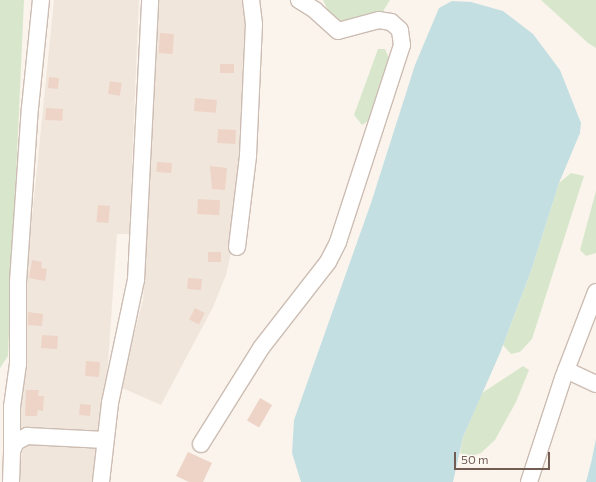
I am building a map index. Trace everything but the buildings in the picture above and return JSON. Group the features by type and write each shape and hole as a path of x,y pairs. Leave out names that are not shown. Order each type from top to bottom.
{"street":[{"path":"11,482 12,406 18,364 18,282 30,108 41,0"},
{"path":"101,482 104,440 117,364 136,280 150,0"},
{"path":"237,247 248,156 254,24 251,0"},
{"path":"201,444 261,348 328,262 338,242 402,44 400,30 392,22 379,20 338,31 315,10 299,0"},
{"path":"528,482 566,370 596,292"},
{"path":"566,370 596,384"},
{"path":"12,451 16,442 26,436 104,440"}],"shaded area":[{"path":"54,0 139,0 129,234 117,234 108,363 100,434 17,430 28,257"},
{"path":"159,0 246,0 244,128 236,232 226,275 213,307 161,405 120,387 143,300"},
{"path":"27,445 99,446 97,482 18,482 22,452"}],"green space":[{"path":"0,0 24,0 8,356 0,368"},
{"path":"323,0 390,0 382,13 345,27 333,21"},
{"path":"541,0 596,0 596,48 588,43"},
{"path":"378,49 385,49 391,63 368,121 362,125 354,115"},
{"path":"571,173 584,176 532,339 520,352 511,354 503,345 531,271 559,183"},
{"path":"596,191 596,253 586,256 580,250"},
{"path":"523,366 529,370 516,402 495,440 481,453 469,457 460,453 463,437 482,393"}],"water":[{"path":"452,1 471,2 503,11 533,34 560,70 581,123 580,133 559,183 531,271 500,353 463,437 453,482 301,482 292,453 294,420 371,203 415,65 439,8"},
{"path":"596,439 596,482 586,482 591,463"}]}
